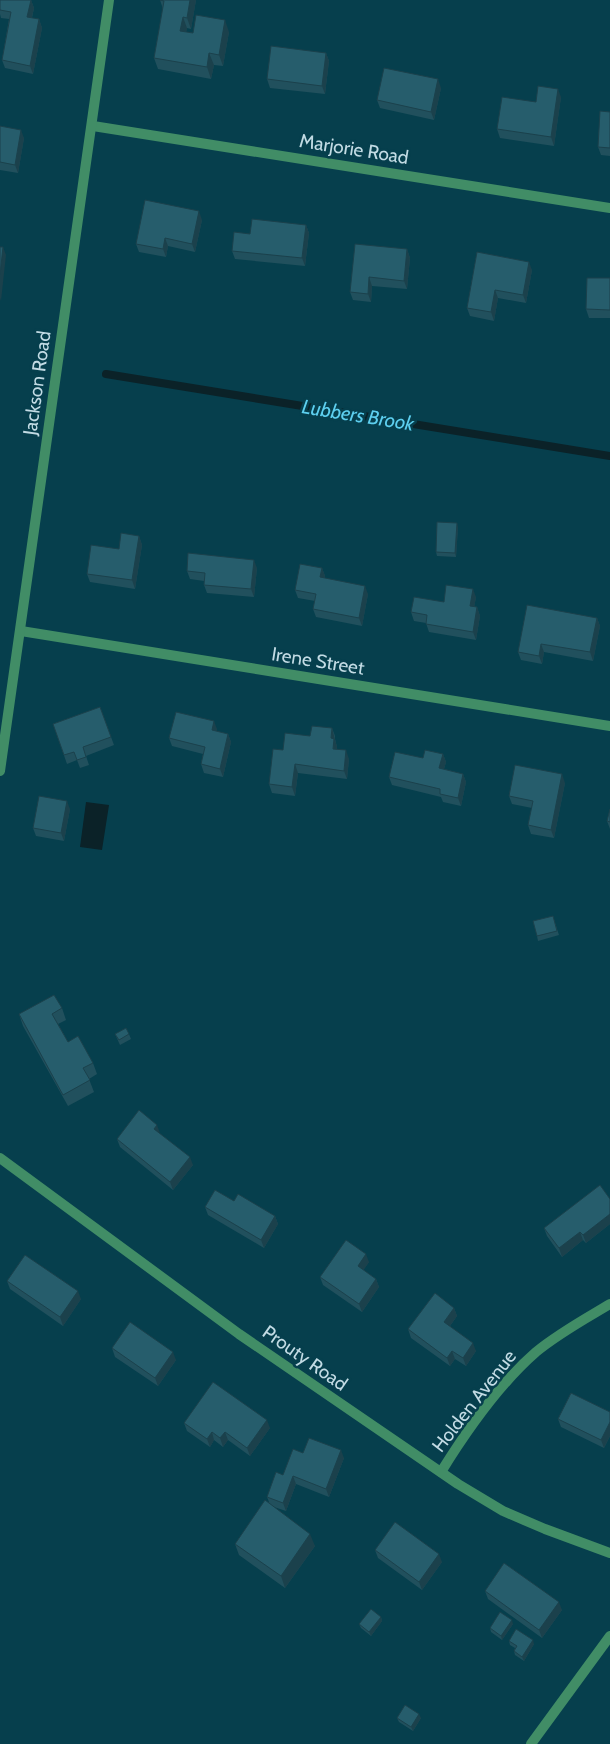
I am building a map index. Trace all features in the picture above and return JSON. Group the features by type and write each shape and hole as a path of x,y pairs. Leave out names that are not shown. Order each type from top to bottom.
{"street":[{"name":"Jackson Road","path":"0,771 21,631 33,525 109,0"},
{"name":"Marjorie Road","path":"92,126 610,208"},
{"name":"Irene Street","path":"21,631 610,726"},
{"name":"Prouty Road","path":"0,1158 239,1334 441,1472 503,1510 545,1529 610,1553"},
{"name":"Holden Avenue","path":"441,1472 469,1429 524,1364 548,1343 610,1304"},
{"path":"531,1744 610,1636"}],"water":[{"path":"86,802 109,805 102,850 80,847"}],"building":[{"path":"0,0 31,0 27,17 39,19 30,66 2,60 11,12 0,10"},
{"path":"160,0 190,0 187,18 183,17 180,31 193,33 196,15 225,20 219,55 209,53 207,67 154,58 164,1"},
{"path":"271,46 326,53 322,86 267,79"},
{"path":"384,68 438,79 431,112 377,100"},
{"path":"538,86 558,89 551,137 497,129 502,97 536,102"},
{"path":"600,111 610,112 610,148 598,147"},
{"path":"0,126 21,130 15,165 0,162"},
{"path":"145,200 199,211 192,244 165,238 163,249 136,244"},
{"path":"252,219 306,225 302,258 232,251 234,232 250,234"},
{"path":"355,244 407,249 404,281 369,277 368,294 350,292"},
{"path":"0,247 3,247 0,275"},
{"path":"477,252 529,262 523,295 495,290 491,312 467,308"},
{"path":"587,278 610,278 610,310 586,309"},
{"path":"437,522 457,523 455,553 436,552"},
{"path":"121,533 139,536 132,580 87,574 91,545 119,549"},
{"path":"188,553 254,560 251,589 204,585 205,573 187,571"},
{"path":"300,564 322,568 320,577 365,586 359,618 313,609 316,594 295,590"},
{"path":"446,585 473,589 470,606 477,607 473,632 426,624 427,615 411,612 414,597 444,602"},
{"path":"527,605 597,618 590,652 541,644 539,656 518,652"},
{"path":"100,707 111,737 83,747 86,757 77,760 74,752 64,755 53,724"},
{"path":"176,712 214,721 212,730 228,734 220,769 201,764 205,747 169,738"},
{"path":"312,726 332,728 333,749 346,750 344,771 295,764 292,787 269,784 273,749 283,750 285,733 310,736"},
{"path":"425,750 443,754 439,768 463,774 458,798 440,794 440,789 389,777 395,752 423,758"},
{"path":"515,765 562,774 551,830 528,825 533,801 509,796"},
{"path":"39,796 67,801 61,833 33,828"},
{"path":"610,809 610,822 607,821"},
{"path":"553,916 557,931 537,936 533,921"},
{"path":"54,995 62,1008 52,1014 68,1042 78,1036 93,1063 83,1068 90,1080 63,1095 19,1014"},
{"path":"126,1028 129,1034 119,1040 115,1034"},
{"path":"139,1110 157,1125 154,1129 190,1157 170,1182 117,1139"},
{"path":"600,1185 610,1199 610,1214 583,1235 580,1232 559,1248 544,1228"},
{"path":"215,1190 234,1201 238,1194 275,1216 261,1240 205,1207"},
{"path":"346,1240 366,1254 358,1266 376,1279 359,1304 320,1277"},
{"path":"25,1255 78,1291 60,1317 7,1281"},
{"path":"435,1293 454,1308 444,1322 473,1343 463,1358 452,1351 447,1358 408,1329"},
{"path":"130,1322 173,1352 155,1378 112,1348"},
{"path":"213,1382 267,1420 247,1448 225,1432 220,1438 212,1432 207,1439 184,1423"},
{"path":"571,1393 610,1412 610,1422 601,1440 558,1419"},
{"path":"309,1438 341,1450 326,1489 293,1476 283,1503 267,1497 276,1472 283,1475 293,1449 303,1453"},
{"path":"265,1500 310,1534 281,1576 235,1544"},
{"path":"395,1522 439,1554 419,1582 375,1550"},
{"path":"504,1563 559,1602 539,1630 485,1591"},
{"path":"371,1609 381,1617 369,1632 359,1624"},
{"path":"500,1612 512,1620 501,1636 490,1628"},
{"path":"516,1629 533,1640 522,1657 514,1651 517,1646 509,1641"},
{"path":"405,1705 419,1714 411,1727 397,1718"}],"waterway":[{"name":"Lubbers Brook","path":"106,374 610,456"}]}
